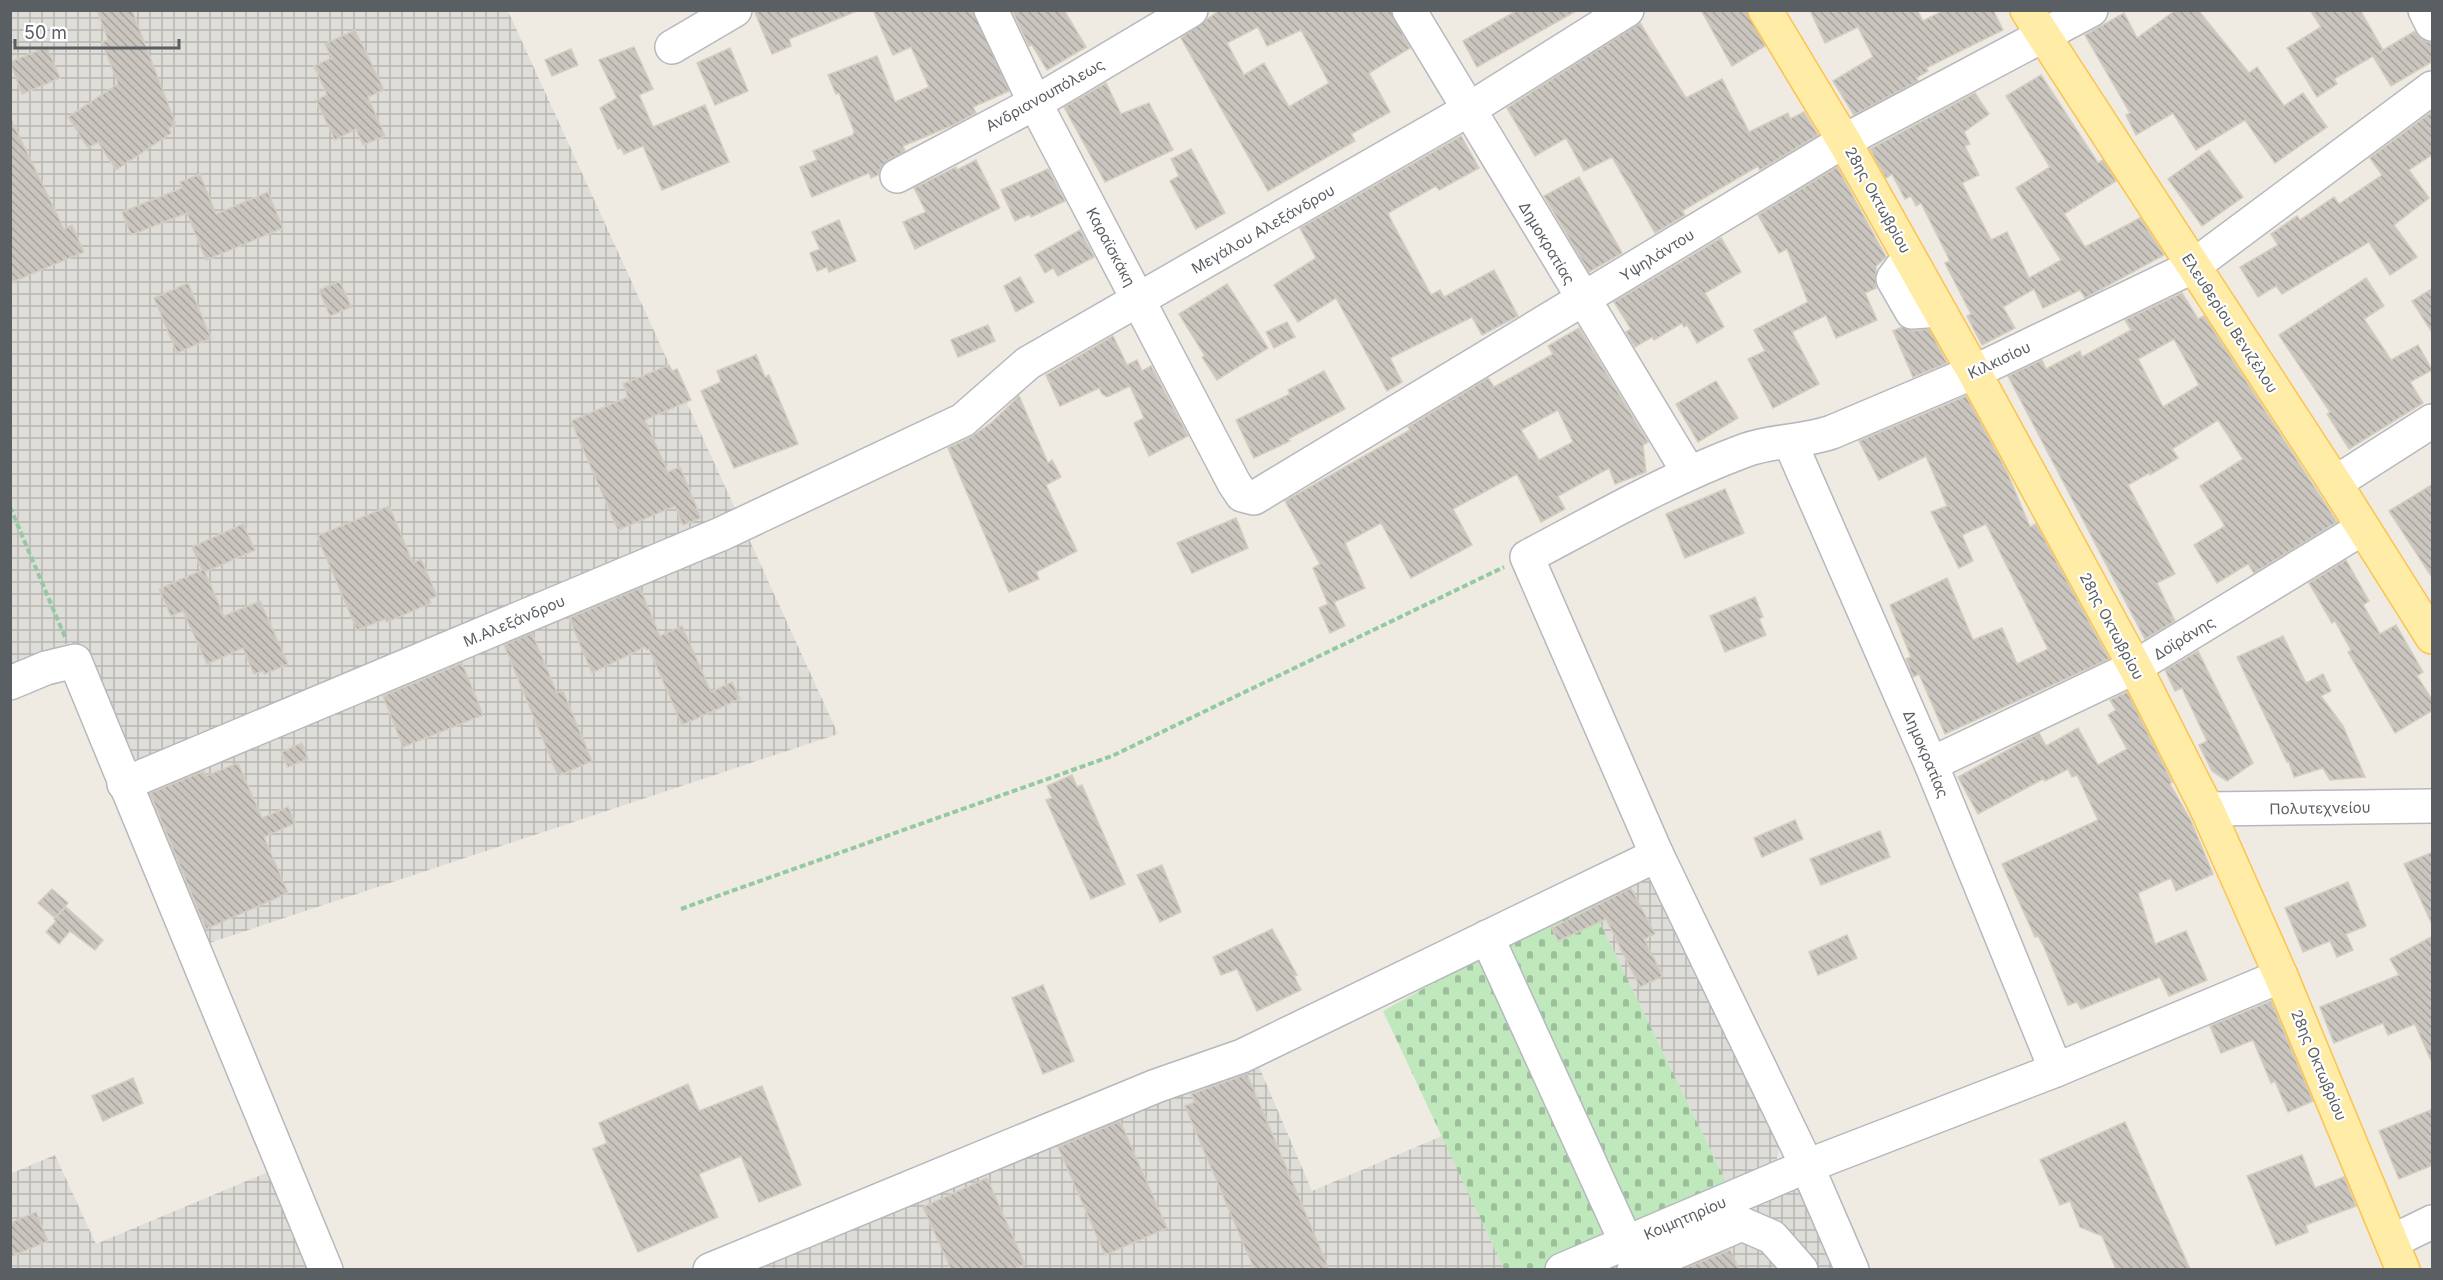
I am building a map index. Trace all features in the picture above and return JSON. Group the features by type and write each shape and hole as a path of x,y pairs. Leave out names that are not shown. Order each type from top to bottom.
{"main road":[{"name":"28ης Οκτωβρίου","path":"1765,10 1844,141 1974,372 2135,668 2207,809 2281,976 2398,1255"},
{"name":"Ελευθερίου Βενιζέλου","path":"2035,24 2433,637"}],"street":[{"path":"672,48 735,10"},
{"name":"Καραϊσκάκη","path":"991,10 1035,103 1234,483"},
{"name":"Ανδριανουπόλεως","path":"897,176 1035,103 1191,10"},
{"name":"Δημοκρατίας","path":"1409,10 1582,302 1689,473"},
{"name":"Μεγάλου Αλεξάνδρου","path":"901,450 963,420 1028,363 1140,301 1468,110 1627,10"},
{"name":"Υψηλάντου","path":"1234,483 1248,498 1261,496 2035,24 2091,10"},
{"path":"2425,10 2433,24"},
{"name":"Κιλκισίου","path":"1527,557 1689,473 1749,449 1813,439 1832,432 1974,372 2192,267 2433,88"},
{"path":"1901,268 1893,279 1912,312 1926,311"},
{"path":"2335,483 2433,421"},
{"name":"Δημοκρατίας","path":"1790,442 1931,764 2056,1070"},
{"name":"Μ.Αλεξάνδρου","path":"124,784 721,534 901,450"},
{"name":"Δοϊράνης","path":"1931,764 2135,668 2363,528"},
{"path":"1527,557 1657,855 1807,1166 1840,1265"},
{"path":"10,683 60,664 124,784 326,1269"},
{"name":"Πολυτεχνείου","path":"2207,809 2433,806"},
{"path":"710,1269 1156,1086 1236,1058 1657,855"},
{"path":"1487,937 1630,1256 1742,1224 1772,1237 1801,1269"},
{"name":"Κοιμητηρίου","path":"1562,1269 1630,1256 1807,1166 2056,1070 2281,976"},
{"path":"2398,1255 2433,1222"}],"path":[{"path":"10,507 60,664"},
{"path":"681,909 1112,756 1527,557"}],"shaded area":[{"path":"10,11 508,11 838,734 194,948 71,642 11,669"},
{"path":"1644,872 1664,882 1781,1137 1775,1169 1729,1188 1588,898"},
{"path":"1254,1055 1312,1191 1442,1136 1504,1269 733,1270"},
{"path":"55,1155 96,1244 280,1167 322,1269 11,1269 10,1174"},
{"path":"1789,1181 1807,1188 1842,1270 1581,1270"}],"green space":[{"path":"1588,898 1729,1188 1549,1269 1504,1269 1383,1011"}],"building":[{"path":"97,10 132,10 176,125 169,128 171,133 116,170 98,142 88,148 68,117 118,84 102,42 108,40"},
{"path":"754,10 857,11 789,39 791,46 772,54"},
{"path":"873,10 973,10 1009,91 973,107 976,113 953,125 903,146 905,151 888,160 881,167 878,175 871,178 869,173 812,197 800,167 817,160 813,151 853,135 854,131 839,93 836,94 828,75 877,56 895,102 929,87 911,47 893,55"},
{"path":"1012,10 1064,10 1086,47 1047,70 1032,45 1029,46"},
{"path":"1220,10 1390,10 1410,48 1369,73 1390,112 1351,134 1355,141 1268,191 1181,38","holes":["1258,27 1267,46 1301,30 1329,83 1289,107 1264,63 1244,75 1227,43"]},
{"path":"1518,10 1578,10 1477,67 1463,41"},
{"path":"1701,10 1746,10 1765,46 1732,66"},
{"path":"1810,10 1917,10 1923,21 1944,10 1993,10 2003,30 1926,68 1928,71 1916,78 1918,81 1854,115 1833,81 1873,57 1858,27 1825,43"},
{"path":"2176,10 2198,10 2249,73 2257,67 2284,106 2303,93 2327,127 2275,163 2245,120 2196,150 2173,113 2136,135 2126,115 2130,113 2085,35 2124,13 2137,38"},
{"path":"2310,10 2360,10 2383,50 2378,53 2415,31 2421,39 2431,43 2433,61 2391,86 2373,56 2334,79 2337,84 2317,97 2287,48 2321,27"},
{"path":"1640,23 1686,98 1722,79 1749,132 1788,113 1790,119 1804,112 1818,135 1760,170 1758,166 1682,211 1685,215 1655,233 1612,157 1584,171 1566,138 1535,156 1507,108"},
{"path":"355,30 384,90 368,97 385,136 363,145 356,129 335,140 316,100 327,95 314,66 332,58 325,44"},
{"path":"47,47 60,78 22,94 10,62"},
{"path":"634,47 653,89 639,95 653,127 705,105 729,162 662,190 643,146 624,154 621,148 618,149 600,108 617,98 599,60"},
{"path":"730,48 748,91 715,105 697,63"},
{"path":"571,49 578,65 552,76 545,60"},
{"path":"2041,75 2098,163 2103,160 2116,181 2064,214 2085,247 2140,218 2164,255 2085,298 2080,290 2043,308 2034,289 2003,307 2015,328 1982,345 1967,316 1971,314 1945,263 1950,261 1921,203 1916,206 1911,196 1905,199 1892,174 1886,178 1870,149 1975,93 1989,114 1964,132 1970,144 1965,146 1979,175 1962,183 1991,240 2007,232 2029,278 2061,260 2016,188 2050,167 2006,96"},
{"path":"1106,83 1121,114 1149,103 1173,150 1105,182 1064,107"},
{"path":"2433,111 2433,154 2409,170 2429,198 2394,225 2417,257 2390,275 2369,242 2282,294 2276,286 2258,297 2240,267 2278,245 2271,234 2297,216 2300,220 2334,197 2339,204 2382,175 2370,158"},
{"path":"10,117 64,229 72,225 84,252 10,283"},
{"path":"1461,136 1479,168 1439,190 1436,186 1388,213 1431,295 1440,290 1444,297 1494,270 1518,316 1482,335 1472,317 1390,358 1402,382 1387,391 1336,298 1298,322 1274,285 1316,258 1300,228"},
{"path":"1191,149 1225,213 1196,229 1170,181 1179,176 1171,159"},
{"path":"2209,150 2243,197 2202,226 2168,179"},
{"path":"976,160 1000,208 915,249 903,222 926,212 914,188 956,167 957,170"},
{"path":"1837,167 1886,257 1876,266 1876,288 1865,293 1877,320 1836,338 1826,315 1792,332 1819,384 1773,408 1748,359 1765,351 1754,330 1808,302 1787,249 1779,253 1758,215"},
{"path":"1048,169 1065,201 1031,217 1030,214 1015,221 1001,190"},
{"path":"200,174 216,214 268,192 283,228 206,260 187,213 131,235 122,212 182,188 180,182"},
{"path":"1579,177 1622,253 1589,272 1544,196"},
{"path":"839,220 856,261 829,272 827,267 817,271 810,253 820,249 812,232"},
{"path":"1080,230 1094,257 1058,276 1053,268 1045,273 1035,255"},
{"path":"1721,238 1741,272 1705,293 1724,327 1697,343 1687,325 1684,327 1682,323 1654,340 1652,337 1635,347 1626,332 1631,329 1614,302"},
{"path":"1020,277 1034,302 1016,312 1004,286"},
{"path":"2366,278 2384,306 2364,319 2391,360 2418,345 2432,370 2410,382 2423,403 2349,449 2327,414 2330,412 2279,335"},
{"path":"340,281 351,307 330,316 319,290"},
{"path":"188,283 211,338 177,353 154,298"},
{"path":"1227,284 1268,348 1217,380 1179,314"},
{"path":"2433,288 2433,334 2412,301"},
{"path":"2182,293 2198,319 2204,316 2337,522 2254,573 2248,564 2217,583 2194,545 2225,526 2200,486 2243,459 2218,420 2172,449 2178,458 2128,485 2175,574 2157,583 2175,621 2145,639 2008,376 2042,360 2046,369 2080,351 2082,357 2131,330 2125,320","holes":["2174,339 2199,385 2163,407 2138,359"]},
{"path":"1287,322 1295,337 1274,348 1266,332"},
{"path":"988,325 995,341 958,357 951,340"},
{"path":"1902,327 1913,331 1929,329 1947,363 1913,377 1893,331"},
{"path":"1579,328 1648,442 1643,445 1646,472 1615,484 1609,468 1558,496 1565,509 1541,522 1517,474 1453,509 1472,545 1411,578 1381,523 1345,543 1365,588 1334,602 1345,626 1330,633 1319,608 1328,604 1313,568 1320,564 1285,501 1410,430 1408,427 1488,378 1494,387 1553,354 1548,346","holes":["1558,410 1573,442 1539,460 1521,430"]},
{"path":"1113,336 1127,365 1137,360 1142,371 1151,366 1188,436 1149,456 1134,423 1144,418 1130,386 1107,397 1099,388 1060,406 1046,375"},
{"path":"756,355 765,377 769,375 798,444 734,468 701,391 721,382 717,371"},
{"path":"669,365 672,371 677,369 691,400 645,420 668,472 680,467 701,518 683,525 675,506 618,530 571,421 628,397 623,384"},
{"path":"1324,371 1345,409 1288,439 1290,441 1254,458 1236,420 1290,394 1288,390"},
{"path":"1716,381 1738,418 1698,442 1676,404"},
{"path":"1019,396 1048,463 1052,460 1061,477 1046,485 1077,551 1036,572 1039,579 1009,592 948,448 971,437 991,423"},
{"path":"1966,396 2007,472 2030,527 2036,524 2109,659 1945,734 1919,674 1913,677 1906,659 1911,657 1890,605 1947,578 1973,640 2002,628 2017,664 2048,649 1986,524 1962,535 1973,561 1959,568 1931,512 1947,506 1926,456 1879,480 1859,441"},
{"path":"2433,484 2433,579 2389,511"},
{"path":"1725,489 1744,533 1685,558 1666,514"},
{"path":"389,506 413,563 421,559 437,596 429,599 431,603 387,622 385,619 357,630 317,536"},
{"path":"1236,518 1248,548 1192,573 1177,543"},
{"path":"243,524 255,550 205,572 224,616 260,601 288,664 265,674 263,671 254,674 243,648 207,664 183,611 171,616 159,589 202,570 192,547"},
{"path":"2346,560 2369,601 2363,605 2380,634 2396,625 2423,672 2417,676 2433,701 2433,710 2395,733 2348,652 2351,650 2335,621 2332,623 2309,583"},
{"path":"640,588 660,636 682,626 711,692 732,682 740,699 682,725 649,649 645,647 592,673 569,618"},
{"path":"1755,597 1763,617 1759,619 1766,635 1725,652 1710,616"},
{"path":"532,633 557,693 563,691 592,761 558,776 504,645"},
{"path":"2283,636 2306,683 2323,674 2331,691 2321,696 2343,726 2365,777 2330,780 2323,768 2294,777 2289,762 2237,657"},
{"path":"2198,651 2253,763 2227,781 2212,771 2199,745 2207,741 2182,688 2175,691 2165,670"},
{"path":"462,663 483,715 403,747 383,696"},
{"path":"2127,692 2172,782 2170,784 2191,821 2213,874 2176,891 2171,878 2138,893 2155,944 2186,931 2207,980 2169,996 2160,977 2081,1009 2077,1002 2068,1005 2044,947 2038,936 2035,937 2002,864 2098,820 2077,775 2072,777 2068,769 2045,781 2043,779 1978,814 1958,777 2039,733 2046,746 2078,728 2098,765 2127,749 2108,715 2116,710 2110,700"},
{"path":"302,743 308,759 288,767 281,752"},
{"path":"238,763 262,818 288,807 296,823 264,837 288,893 206,929 150,793 204,771 206,776"},
{"path":"1072,775 1077,787 1082,785 1125,884 1091,899 1046,800 1052,798 1047,786"},
{"path":"1795,820 1803,839 1762,857 1754,838"},
{"path":"1880,831 1890,857 1821,885 1810,859"},
{"path":"2433,852 2433,924 2432,924 2404,864"},
{"path":"1162,865 1181,912 1160,922 1137,875"},
{"path":"2348,882 2366,926 2346,934 2353,950 2337,957 2330,941 2303,952 2285,908"},
{"path":"1631,888 1655,934 1644,939 1663,976 1640,987 1606,919 1558,941 1552,928"},
{"path":"52,889 68,903 55,918 38,903"},
{"path":"66,907 103,940 95,950 70,931 59,944 46,932 56,921 54,919"},
{"path":"1272,929 1297,975 1294,976 1301,990 1257,1011 1237,969 1221,975 1213,957"},
{"path":"1847,935 1857,958 1818,975 1809,952"},
{"path":"2433,936 2433,1065 2415,1024 2388,1035 2383,1023 2334,1043 2320,1007 2399,975 2390,959"},
{"path":"1043,985 1074,1061 1043,1074 1012,998"},
{"path":"2271,1001 2313,1101 2288,1112 2275,1081 2271,1083 2253,1040 2221,1053 2210,1026"},
{"path":"1247,1074 1329,1269 1254,1269 1185,1106 1195,1102 1191,1094"},
{"path":"133,1078 143,1103 103,1121 92,1096"},
{"path":"688,1084 699,1111 762,1086 801,1185 759,1202 741,1156 699,1174 718,1217 638,1252 593,1149 607,1143 599,1123"},
{"path":"2433,1109 2433,1165 2399,1179 2379,1131"},
{"path":"1120,1121 1167,1228 1105,1255 1058,1147"},
{"path":"2125,1122 2190,1269 2116,1269 2102,1236 2080,1227 2070,1201 2060,1205 2040,1160"},
{"path":"2302,1155 2315,1188 2344,1177 2356,1206 2306,1225 2308,1232 2276,1245 2247,1176"},
{"path":"987,1178 1025,1264 1014,1269 951,1269 923,1207"},
{"path":"36,1212 48,1241 10,1257 10,1223"},
{"path":"1730,1250 1739,1269 1683,1269"}]}
